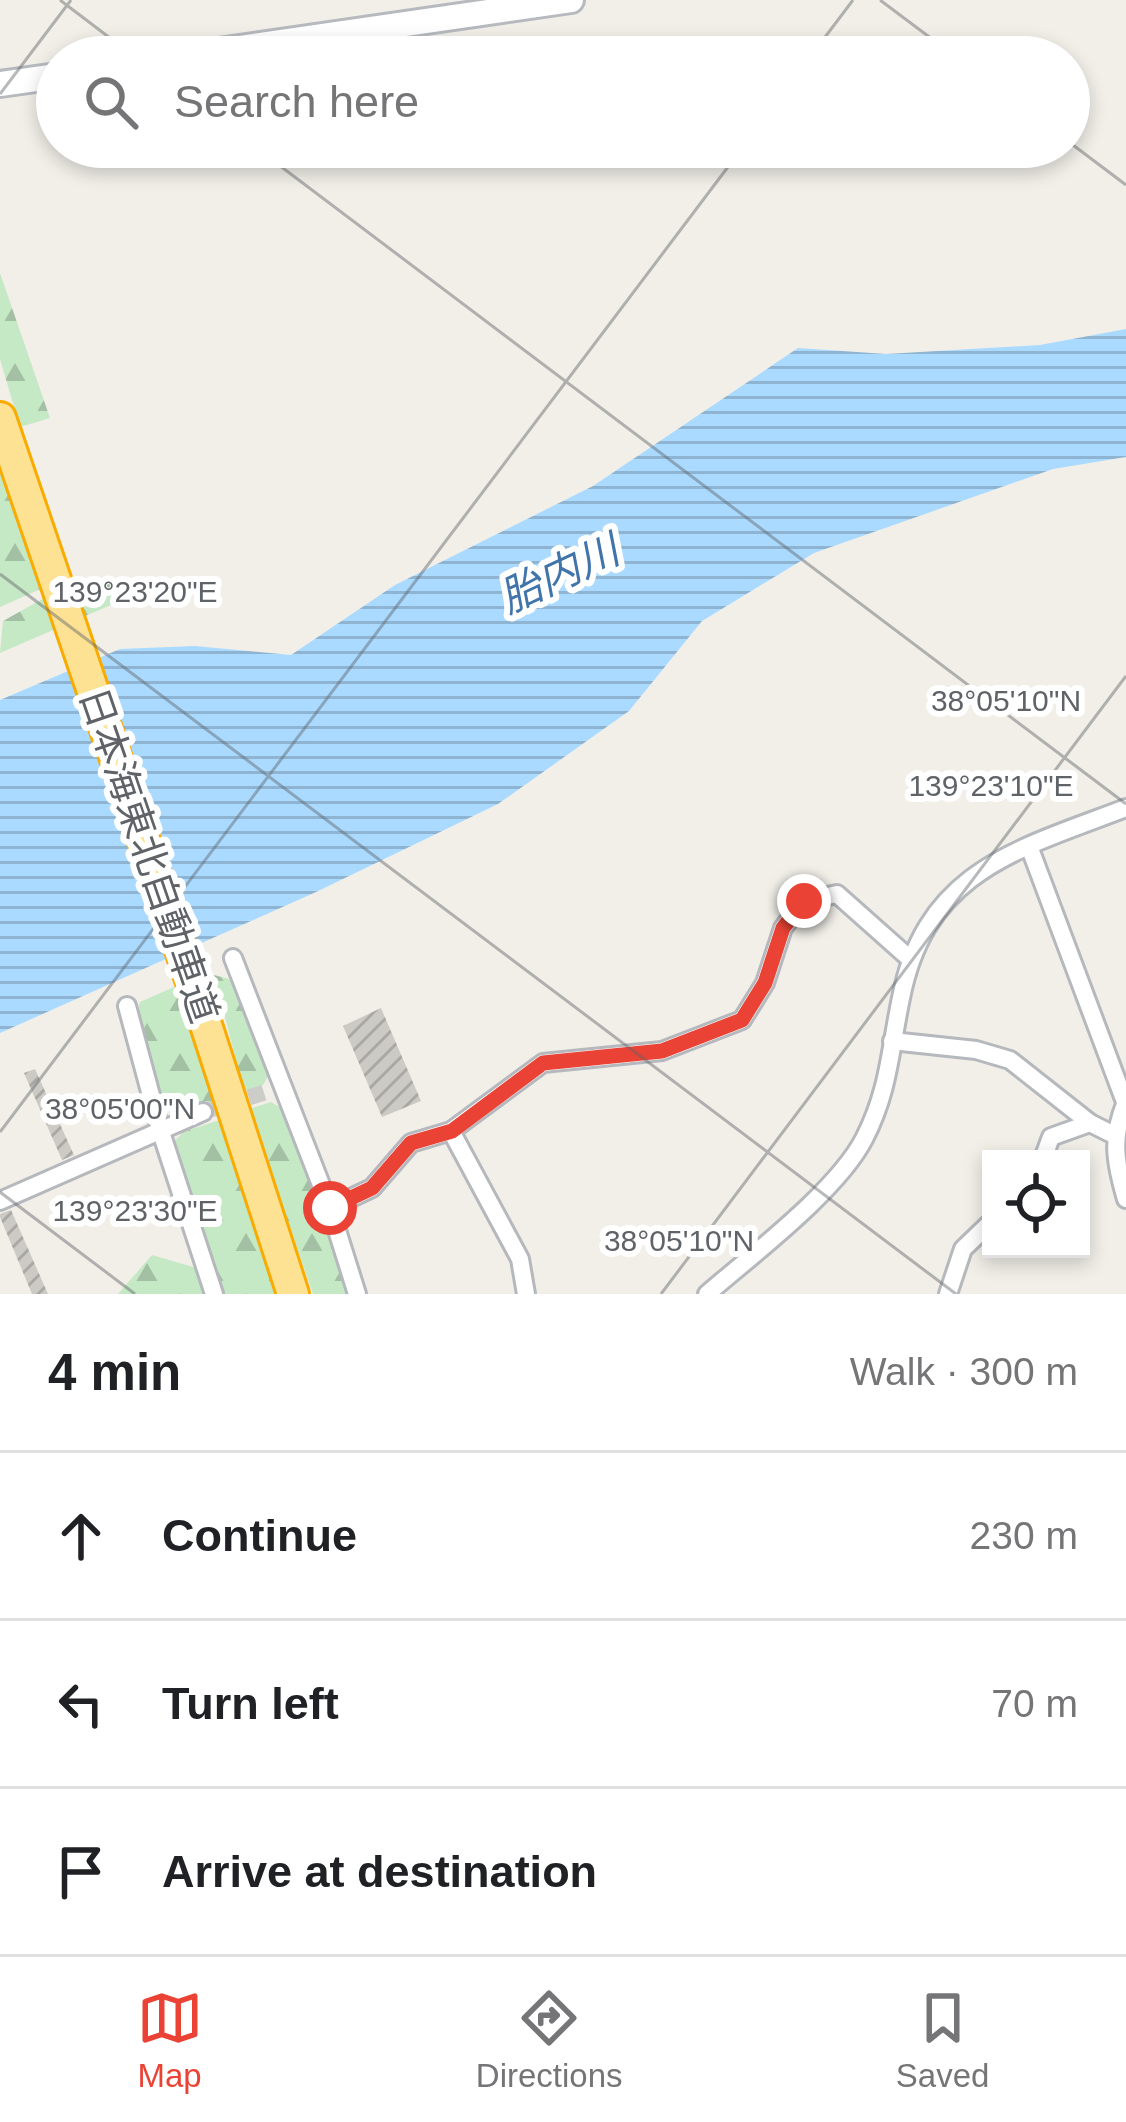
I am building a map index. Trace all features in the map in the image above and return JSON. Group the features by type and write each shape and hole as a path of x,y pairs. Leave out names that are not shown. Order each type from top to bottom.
{"highway":[{"name":"日本海東北自動車道","path":"0,418 293,1294"}],"main road":[{"path":"322,36 571,0"},
{"path":"0,84 36,79"}],"street":[{"path":"707,1294 806,1207 860,1145 884,1097 909,958 928,922 972,875 1028,846 1126,808"},
{"path":"1028,846 1126,1102 1114,1135 1114,1158 1126,1198"},
{"path":"330,1208 372,1188 411,1143 452,1131 543,1063 662,1051 742,1020 765,983 783,928 804,901 837,894 909,958"},
{"path":"233,958 275,1088 330,1208 357,1294"},
{"path":"127,1006 160,1129 211,1286 195,1294"},
{"path":"892,1041 976,1049 1010,1060 1090,1123 1114,1135"},
{"path":"0,1201 203,1112"},
{"path":"1046,1150 1051,1137 1090,1123"},
{"path":"452,1131 520,1258 526,1294"},
{"path":"947,1294 963,1250 982,1231"}],"green space":[{"path":"0,273 50,418 20,427 0,359"},
{"path":"0,449 45,587 0,607"},
{"path":"178,576 83,617 73,588 99,579 125,589"},
{"path":"48,596 60,627 0,653 3,621"},
{"path":"214,975 240,982 270,1073 263,1085 244,1091"},
{"path":"181,984 217,1102 173,1114 163,1109 136,1017 140,1002"},
{"path":"271,1102 290,1118 349,1294 313,1294 249,1109"},
{"path":"223,1119 283,1294 223,1294 174,1142 183,1132"},
{"path":"152,1255 203,1270 222,1294 118,1294"}],"water":[{"name":"胎内川","path":"1126,329 1126,457 1053,469 814,553 702,621 629,711 498,804 316,892 0,1033 0,700 120,649 195,646 291,655 395,585 593,486 798,348 886,354 1040,345"}],"building":[{"path":"381,1008 421,1101 382,1117 343,1026"},
{"path":"35,1069 74,1155 62,1160 24,1073"},
{"path":"11,1210 48,1294 32,1294 0,1217"}],"tunnel":[{"path":"203,1112 269,1091"}],"route":[{"path":"330,1208 372,1188 411,1143 452,1131 543,1063 662,1051 742,1020 765,983 783,928 804,901"}]}
